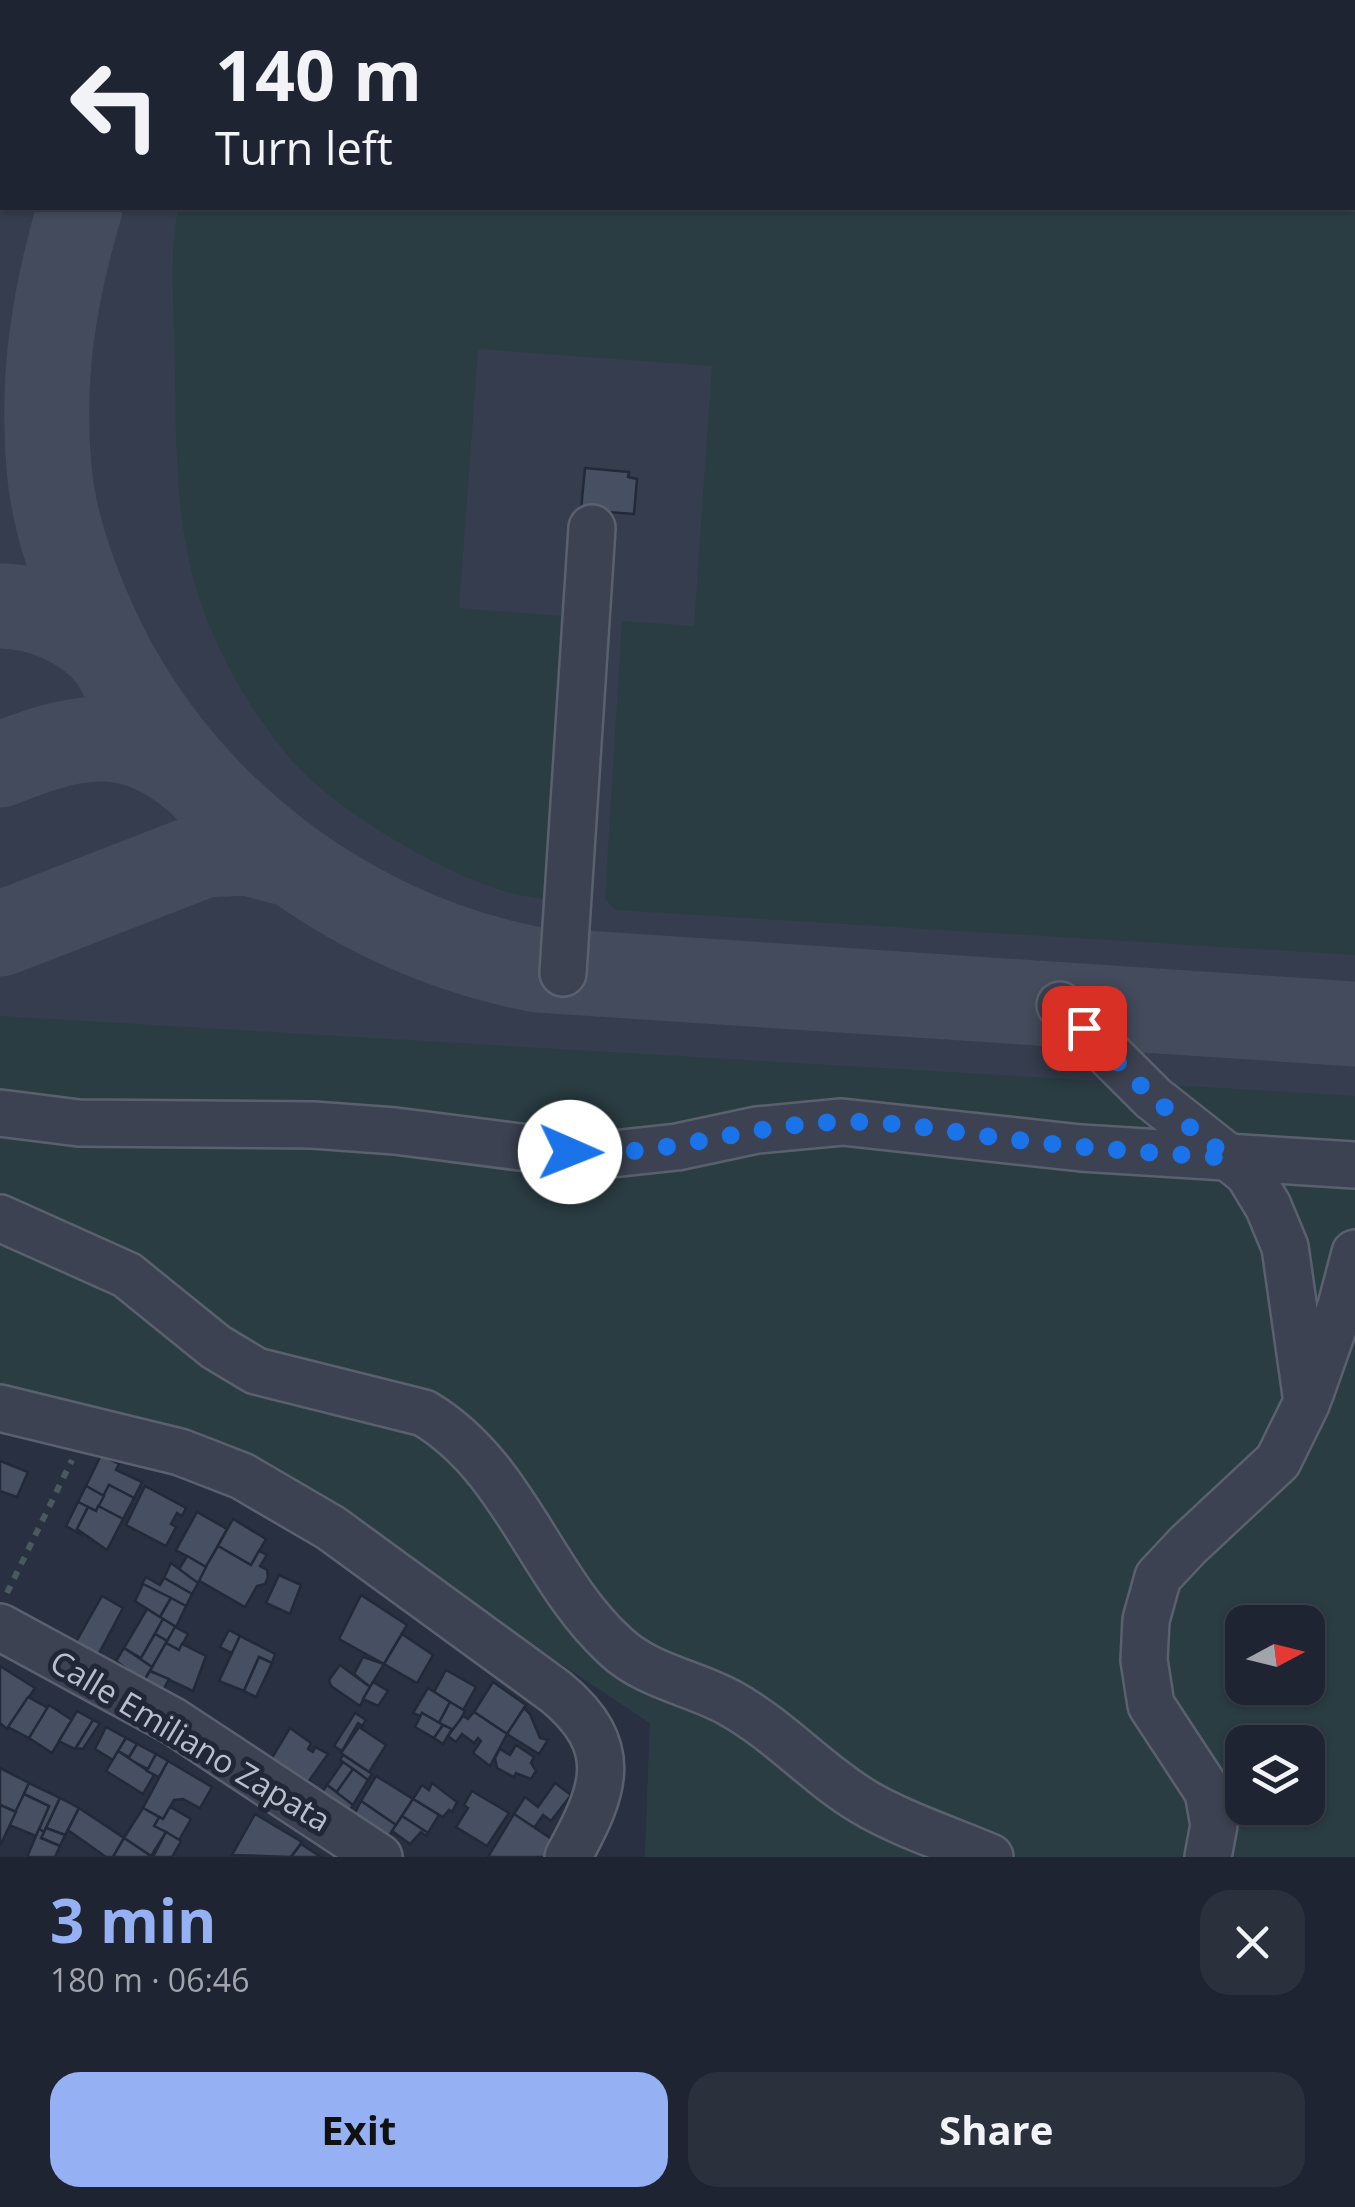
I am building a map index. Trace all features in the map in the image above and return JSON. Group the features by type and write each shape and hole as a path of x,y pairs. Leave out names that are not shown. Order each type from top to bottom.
{"street":[{"path":"563,973 592,528"},
{"path":"1060,1005 1153,1098 1248,1172 1268,1206 1285,1248 1307,1402"},
{"path":"0,1112 79,1123 313,1125 603,1154 677,1147 756,1130 842,1122 1080,1148 1355,1164"},
{"path":"0,1218 128,1274 216,1347 256,1371 424,1413 448,1427 478,1455 587,1617 618,1649 667,1679 728,1702 791,1744 865,1803 990,1857"},
{"path":"1208,1857 1214,1826 1208,1792 1151,1705 1144,1660 1146,1620 1158,1577 1278,1462 1307,1402 1355,1253"},
{"path":"0,1408 196,1458 278,1496 331,1528 574,1707 599,1743 601,1758 593,1808 568,1857"},
{"name":"Calle Emiliano Zapata","path":"0,1627 173,1722 379,1857"}],"path":[{"path":"0,1608 87,1429"}],"shaded area":[{"path":"0,210 1355,210 1355,1857 645,1857 650,1723 238,1448 0,1391"}],"green space":[{"path":"179,210 1355,210 1355,955 616,910 605,899 622,621 694,626 712,366 478,349 459,608 575,617 549,900 478,882 388,836 331,796 288,756 244,694 200,601 187,551 176,445"},
{"path":"0,1016 1355,1096 1355,1857 645,1857 650,1723 238,1448 0,1391"}],"building":[{"path":"585,468 629,472 628,477 637,479 634,514 581,510"},
{"path":"101,1455 119,1464 116,1470 142,1482 134,1498 109,1485 104,1496 86,1486"},
{"path":"0,1461 28,1472 17,1497 0,1491"},
{"path":"109,1485 134,1498 123,1519 98,1506"},
{"path":"86,1486 104,1496 96,1511 78,1502"},
{"path":"145,1486 186,1508 182,1516 177,1513 171,1524 176,1527 166,1546 126,1525"},
{"path":"78,1502 88,1507 77,1529 80,1534 66,1526"},
{"path":"98,1506 123,1519 107,1550 77,1529 88,1507 96,1511"},
{"path":"197,1512 227,1529 206,1567 176,1550"},
{"path":"233,1519 266,1539 251,1565 218,1546"},
{"path":"218,1546 251,1565 259,1551 267,1555 260,1566 267,1570 268,1577 265,1584 257,1586 245,1607 198,1580"},
{"path":"187,1556 206,1567 198,1583 178,1571"},
{"path":"171,1563 198,1583 192,1594 164,1578"},
{"path":"279,1575 301,1585 290,1614 266,1603"},
{"path":"146,1577 160,1585 164,1578 192,1594 186,1606 142,1584"},
{"path":"143,1584 171,1598 160,1617 135,1601"},
{"path":"361,1595 407,1625 384,1664 339,1639"},
{"path":"102,1596 123,1608 98,1655 76,1642"},
{"path":"171,1598 186,1606 176,1627 160,1617"},
{"path":"147,1609 163,1619 141,1658 124,1648"},
{"path":"163,1619 176,1627 167,1641 155,1634"},
{"path":"175,1627 188,1634 179,1650 166,1643"},
{"path":"229,1630 240,1636 232,1653 220,1647"},
{"path":"155,1634 167,1641 152,1667 140,1660"},
{"path":"402,1634 433,1655 417,1683 384,1664"},
{"path":"240,1636 275,1654 272,1663 259,1657 244,1691 219,1681"},
{"path":"166,1643 179,1650 182,1644 206,1656 193,1691 150,1671"},
{"path":"124,1648 152,1667 141,1686 129,1679 132,1673 116,1661"},
{"path":"259,1657 272,1663 256,1697 244,1691"},
{"path":"363,1657 384,1664 370,1687 354,1674"},
{"path":"340,1665 370,1687 360,1706 331,1686 329,1680"},
{"path":"0,1666 35,1688 7,1729 0,1723"},
{"path":"446,1670 476,1687 463,1710 434,1692"},
{"path":"150,1671 169,1679 160,1696 141,1686"},
{"path":"373,1682 388,1691 378,1706 363,1699"},
{"path":"493,1682 526,1705 507,1734 474,1712"},
{"path":"428,1688 450,1702 439,1723 422,1713 413,1713"},
{"path":"28,1697 48,1708 29,1738 8,1727"},
{"path":"450,1702 465,1711 454,1731 439,1723"},
{"path":"49,1705 72,1720 52,1753 29,1738"},
{"path":"524,1708 540,1738 548,1740 539,1754 507,1734"},
{"path":"77,1711 93,1720 75,1749 59,1741"},
{"path":"474,1712 507,1734 490,1766 473,1753 481,1741 478,1738 474,1743 462,1734 456,1742 448,1736 463,1716 468,1719"},
{"path":"355,1713 366,1720 362,1726 358,1723 342,1751 334,1746"},
{"path":"422,1713 443,1725 434,1738 415,1727"},
{"path":"93,1720 100,1723 83,1749 76,1748"},
{"path":"443,1725 452,1729 443,1744 434,1738"},
{"path":"106,1727 126,1738 113,1760 95,1749"},
{"path":"359,1727 386,1745 369,1772 341,1753"},
{"path":"290,1728 311,1743 308,1749 313,1752 315,1747 328,1754 306,1785 270,1761"},
{"path":"126,1738 137,1744 129,1757 118,1751"},
{"path":"137,1744 156,1754 148,1769 128,1759"},
{"path":"516,1745 534,1757 531,1763 536,1771 531,1779 516,1773 514,1777 497,1768 495,1758 500,1749 510,1755"},
{"path":"118,1751 154,1775 143,1794 106,1771"},
{"path":"156,1754 168,1761 159,1777 147,1771"},
{"path":"343,1755 372,1774 368,1780 340,1760"},
{"path":"168,1761 212,1787 200,1808 183,1799 174,1800 163,1819 143,1808"},
{"path":"343,1762 353,1769 337,1792 327,1785"},
{"path":"0,1768 29,1783 16,1812 0,1805"},
{"path":"353,1769 368,1780 353,1805 336,1793"},
{"path":"376,1776 413,1799 396,1825 361,1801"},
{"path":"29,1783 60,1798 44,1832 39,1829 49,1806 24,1794"},
{"path":"432,1783 457,1802 452,1812 449,1810 443,1817 413,1799 422,1785 429,1790"},
{"path":"555,1783 571,1795 551,1821 543,1815 534,1828 514,1814 525,1797 538,1807"},
{"path":"327,1785 353,1805 348,1813 320,1795"},
{"path":"472,1791 509,1813 487,1846 456,1827 468,1808 464,1805"},
{"path":"24,1794 49,1806 36,1836 9,1825"},
{"path":"60,1798 79,1808 65,1835 46,1828"},
{"path":"413,1799 439,1815 428,1833 402,1816"},
{"path":"361,1801 396,1825 387,1839 353,1817"},
{"path":"0,1805 16,1812 0,1846"},
{"path":"170,1807 191,1819 179,1840 154,1826"},
{"path":"79,1808 124,1838 113,1857 106,1857 68,1830"},
{"path":"143,1808 159,1817 154,1826 166,1832 151,1856 124,1838"},
{"path":"255,1814 302,1842 291,1857 232,1855"},
{"path":"514,1814 556,1842 547,1857 488,1857"},
{"path":"402,1816 428,1833 426,1836 421,1832 410,1844 392,1831"},
{"path":"46,1828 65,1835 60,1846 41,1838"},
{"path":"39,1829 44,1832 41,1838 60,1846 55,1857 27,1857"},
{"path":"166,1832 181,1841 172,1857 153,1857"},
{"path":"124,1838 151,1856 153,1857 113,1857"},
{"path":"301,1844 321,1857 291,1857"}],"taxiway":[{"path":"79,210 57,304 47,401 51,487 58,524 76,578 124,680 166,741 215,797 270,847 331,889 396,924 465,952 538,970 1355,1024"},
{"path":"0,606 62,620 90,637 112,659"},
{"path":"0,765 52,746 100,739 146,748 194,777"},
{"path":"0,934 204,855 247,853 289,864"}],"route":[{"path":"570,1152 603,1154 677,1147 756,1130 842,1122 1080,1148 1229,1158 1153,1098 1084,1028"}]}
